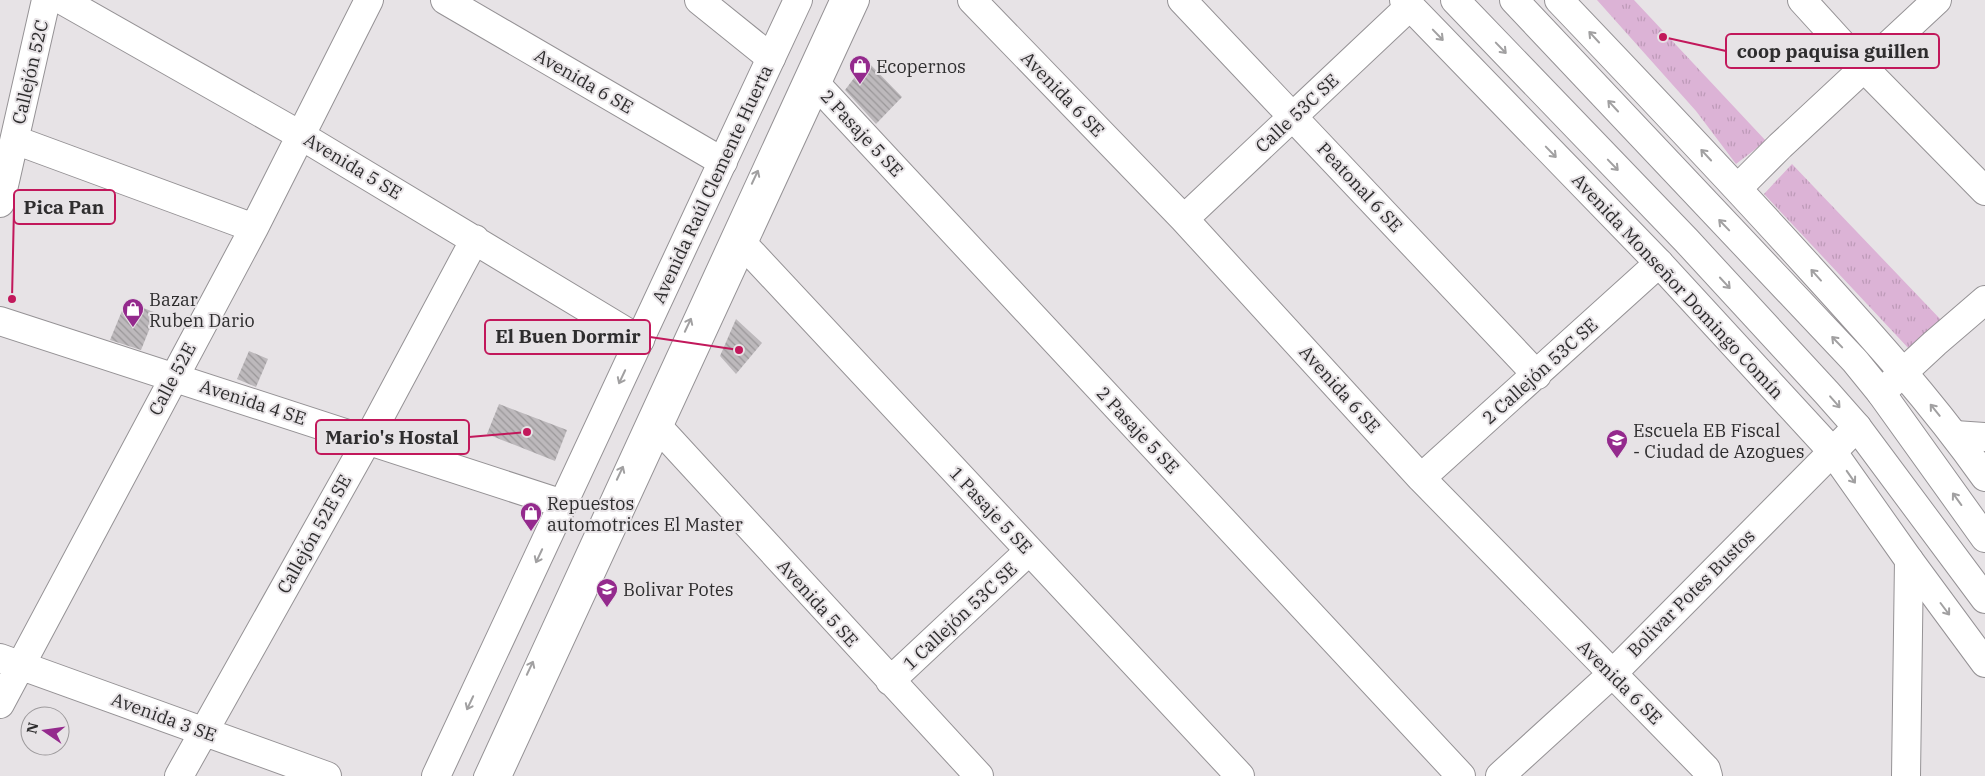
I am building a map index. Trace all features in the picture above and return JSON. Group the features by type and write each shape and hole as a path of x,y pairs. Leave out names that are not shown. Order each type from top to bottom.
{"street":[{"name":"Callejón 52C","path":"0,203 46,0"},
{"name":"Avenida 5 SE","path":"62,0 300,135 640,340"},
{"name":"Calle 52E","path":"0,704 10,662 173,376 254,228 369,0"},
{"name":"Avenida 6 SE","path":"445,0 723,162"},
{"path":"699,0 771,58"},
{"name":"Avenida Raúl Clemente Huerta","path":"436,776 798,0"},
{"path":"497,776 855,0"},
{"name":"Avenida 6 SE","path":"972,0 1184,219 1421,478 1706,769 1708,776"},
{"name":"Peatonal 6 SE","path":"1182,0 1537,375"},
{"name":"Avenida Monseñor Domingo Comín","path":"1455,0 1686,240 1857,427 1985,599"},
{"path":"1514,0 1714,214 1855,361 1881,393 1985,538"},
{"path":"1559,0 1738,188 1904,371 1955,435 1985,477"},
{"path":"1802,0 1863,67 1985,191"},
{"path":"1738,188 1863,67 1936,0"},
{"name":"Calle 53C SE","path":"1184,219 1407,3"},
{"name":"Avenida Monseñor Domingo Comín","path":"1407,3 1658,262 1832,451 1985,663"},
{"name":"2 Pasaje 5 SE","path":"816,84 1461,776"},
{"path":"15,140 254,228"},
{"name":"Callejón 52E SE","path":"179,776 368,439 475,239"},
{"name":"1 Pasaje 5 SE","path":"743,244 1240,776"},
{"name":"2 Callejón 53C SE","path":"1421,478 1537,375 1658,262"},
{"path":"1881,393 1985,300"},
{"name":"Avenida 4 SE","path":"0,321 368,439 563,504"},
{"name":"Bolivar Potes Bustos","path":"1500,776 1612,674 1857,427"},
{"name":"Avenida 5 SE","path":"659,428 979,776"},
{"path":"1955,435 1985,437"},
{"name":"1 Callejón 53C SE","path":"890,681 1030,552"},
{"path":"1906,776 1909,560"},
{"name":"Avenida 3 SE","path":"10,662 327,776"}],"lane":[{"path":"481,776 837,0"}],"green space":[{"path":"1597,0 1634,0 1766,141 1736,164 1696,111"},
{"path":"1792,164 1943,322 1911,351 1764,194"}],"building":[{"path":"867,61 902,97 876,124 845,90"},
{"name":"Bazar Ruben Dario","path":"126,301 156,313 141,350 110,340"},
{"path":"736,319 762,343 736,374 720,356"},
{"path":"249,351 268,359 256,387 237,379"},
{"path":"499,404 567,430 555,461 487,434"}],"place":[{"name":"coop paquisa guillen","path":"1663,37"},
{"name":"Ecopernos","path":"860,85"},
{"name":"Pica Pan","path":"12,299"},
{"name":"Bazar Ruben Dario","path":"133,328"},
{"name":"El Buen Dormir","path":"739,350"},
{"name":"Mario's Hostal","path":"527,432"},
{"name":"Escuela EB Fiscal - Ciudad de Azogues","path":"1617,459"},
{"name":"Repuestos automotrices El Master","path":"531,532"},
{"name":"Bolivar Potes","path":"607,608"}]}
